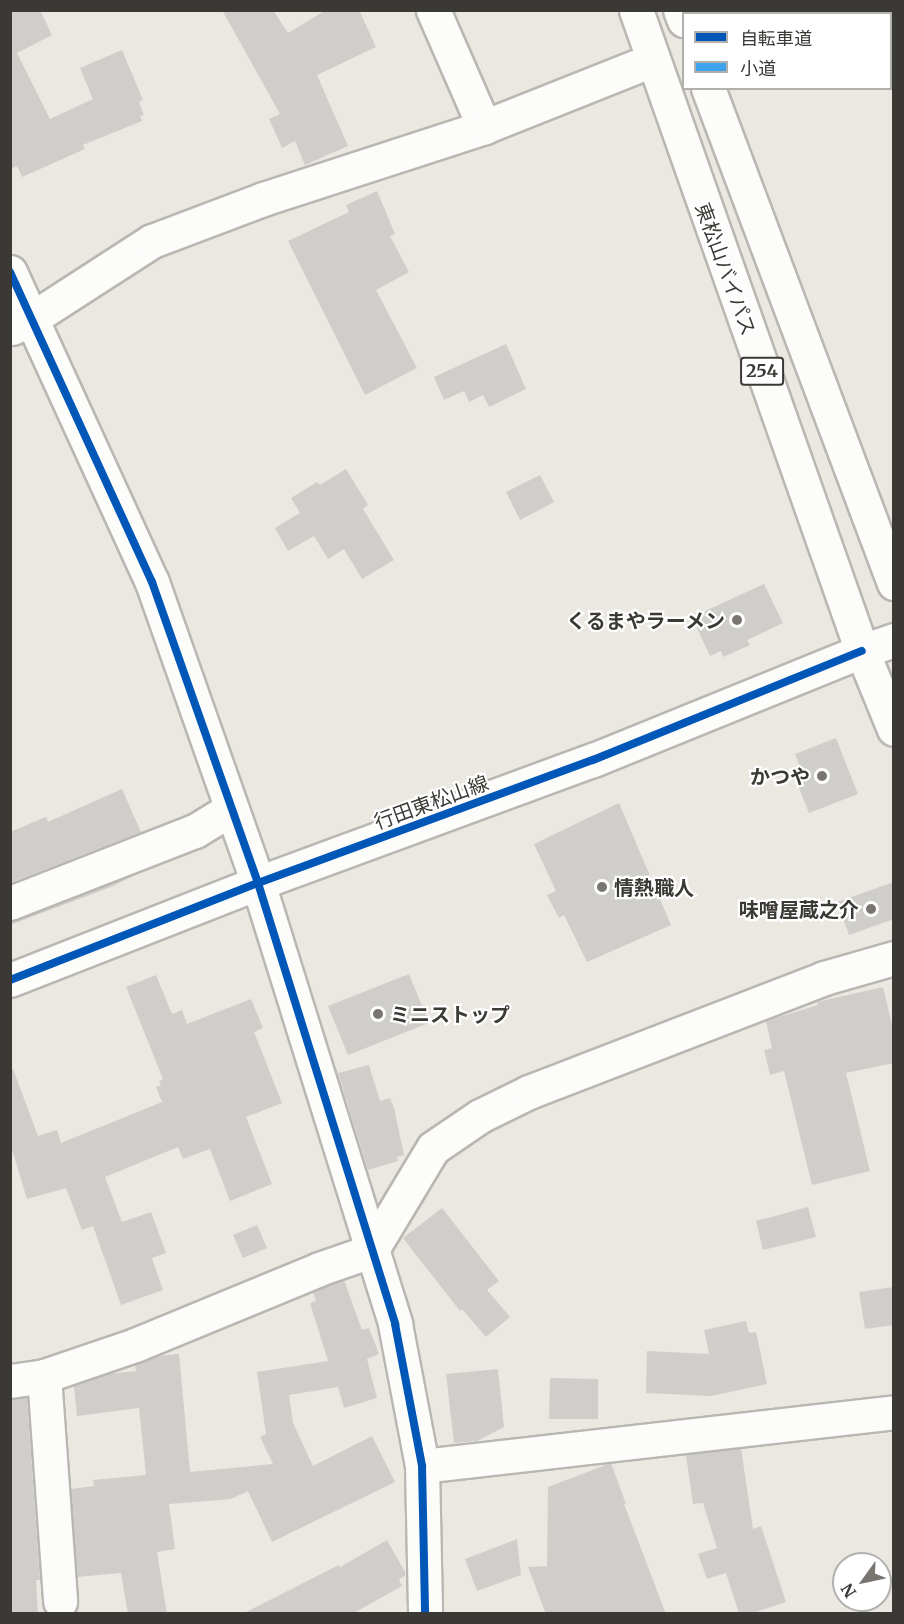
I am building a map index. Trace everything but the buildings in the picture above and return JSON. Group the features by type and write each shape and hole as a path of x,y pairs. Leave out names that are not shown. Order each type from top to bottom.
{"main road":[{"path":"433,10 484,127"},
{"name":"東松山バイパス","path":"636,10 862,651 894,729"},
{"path":"21,324 152,241 263,199 484,127 652,60"},
{"name":"254","path":"709,90 894,583"},
{"path":"10,272 21,324 152,582 258,883 395,1324 422,1466 425,1614"},
{"name":"行田東松山線","path":"10,980 258,883 592,760 894,640"},
{"path":"10,903 195,831 231,808"},
{"path":"10,1381 44,1376 135,1345 319,1269 371,1251 433,1148 480,1116 529,1092 824,978 894,958"},
{"path":"44,1376 60,1601"},
{"path":"422,1466 894,1412"}],"cycle path":[{"path":"10,272 152,582 258,883 395,1324 422,1466 425,1614"},
{"path":"10,980 258,883 593,760 862,651"}],"place":[{"name":"くるまやラーメン","path":"737,620"},
{"name":"かつや","path":"822,776"},
{"name":"情熱職人","path":"602,887"},
{"name":"味噌屋蔵之介","path":"871,909"},
{"name":"ミニストップ","path":"378,1014"}]}
